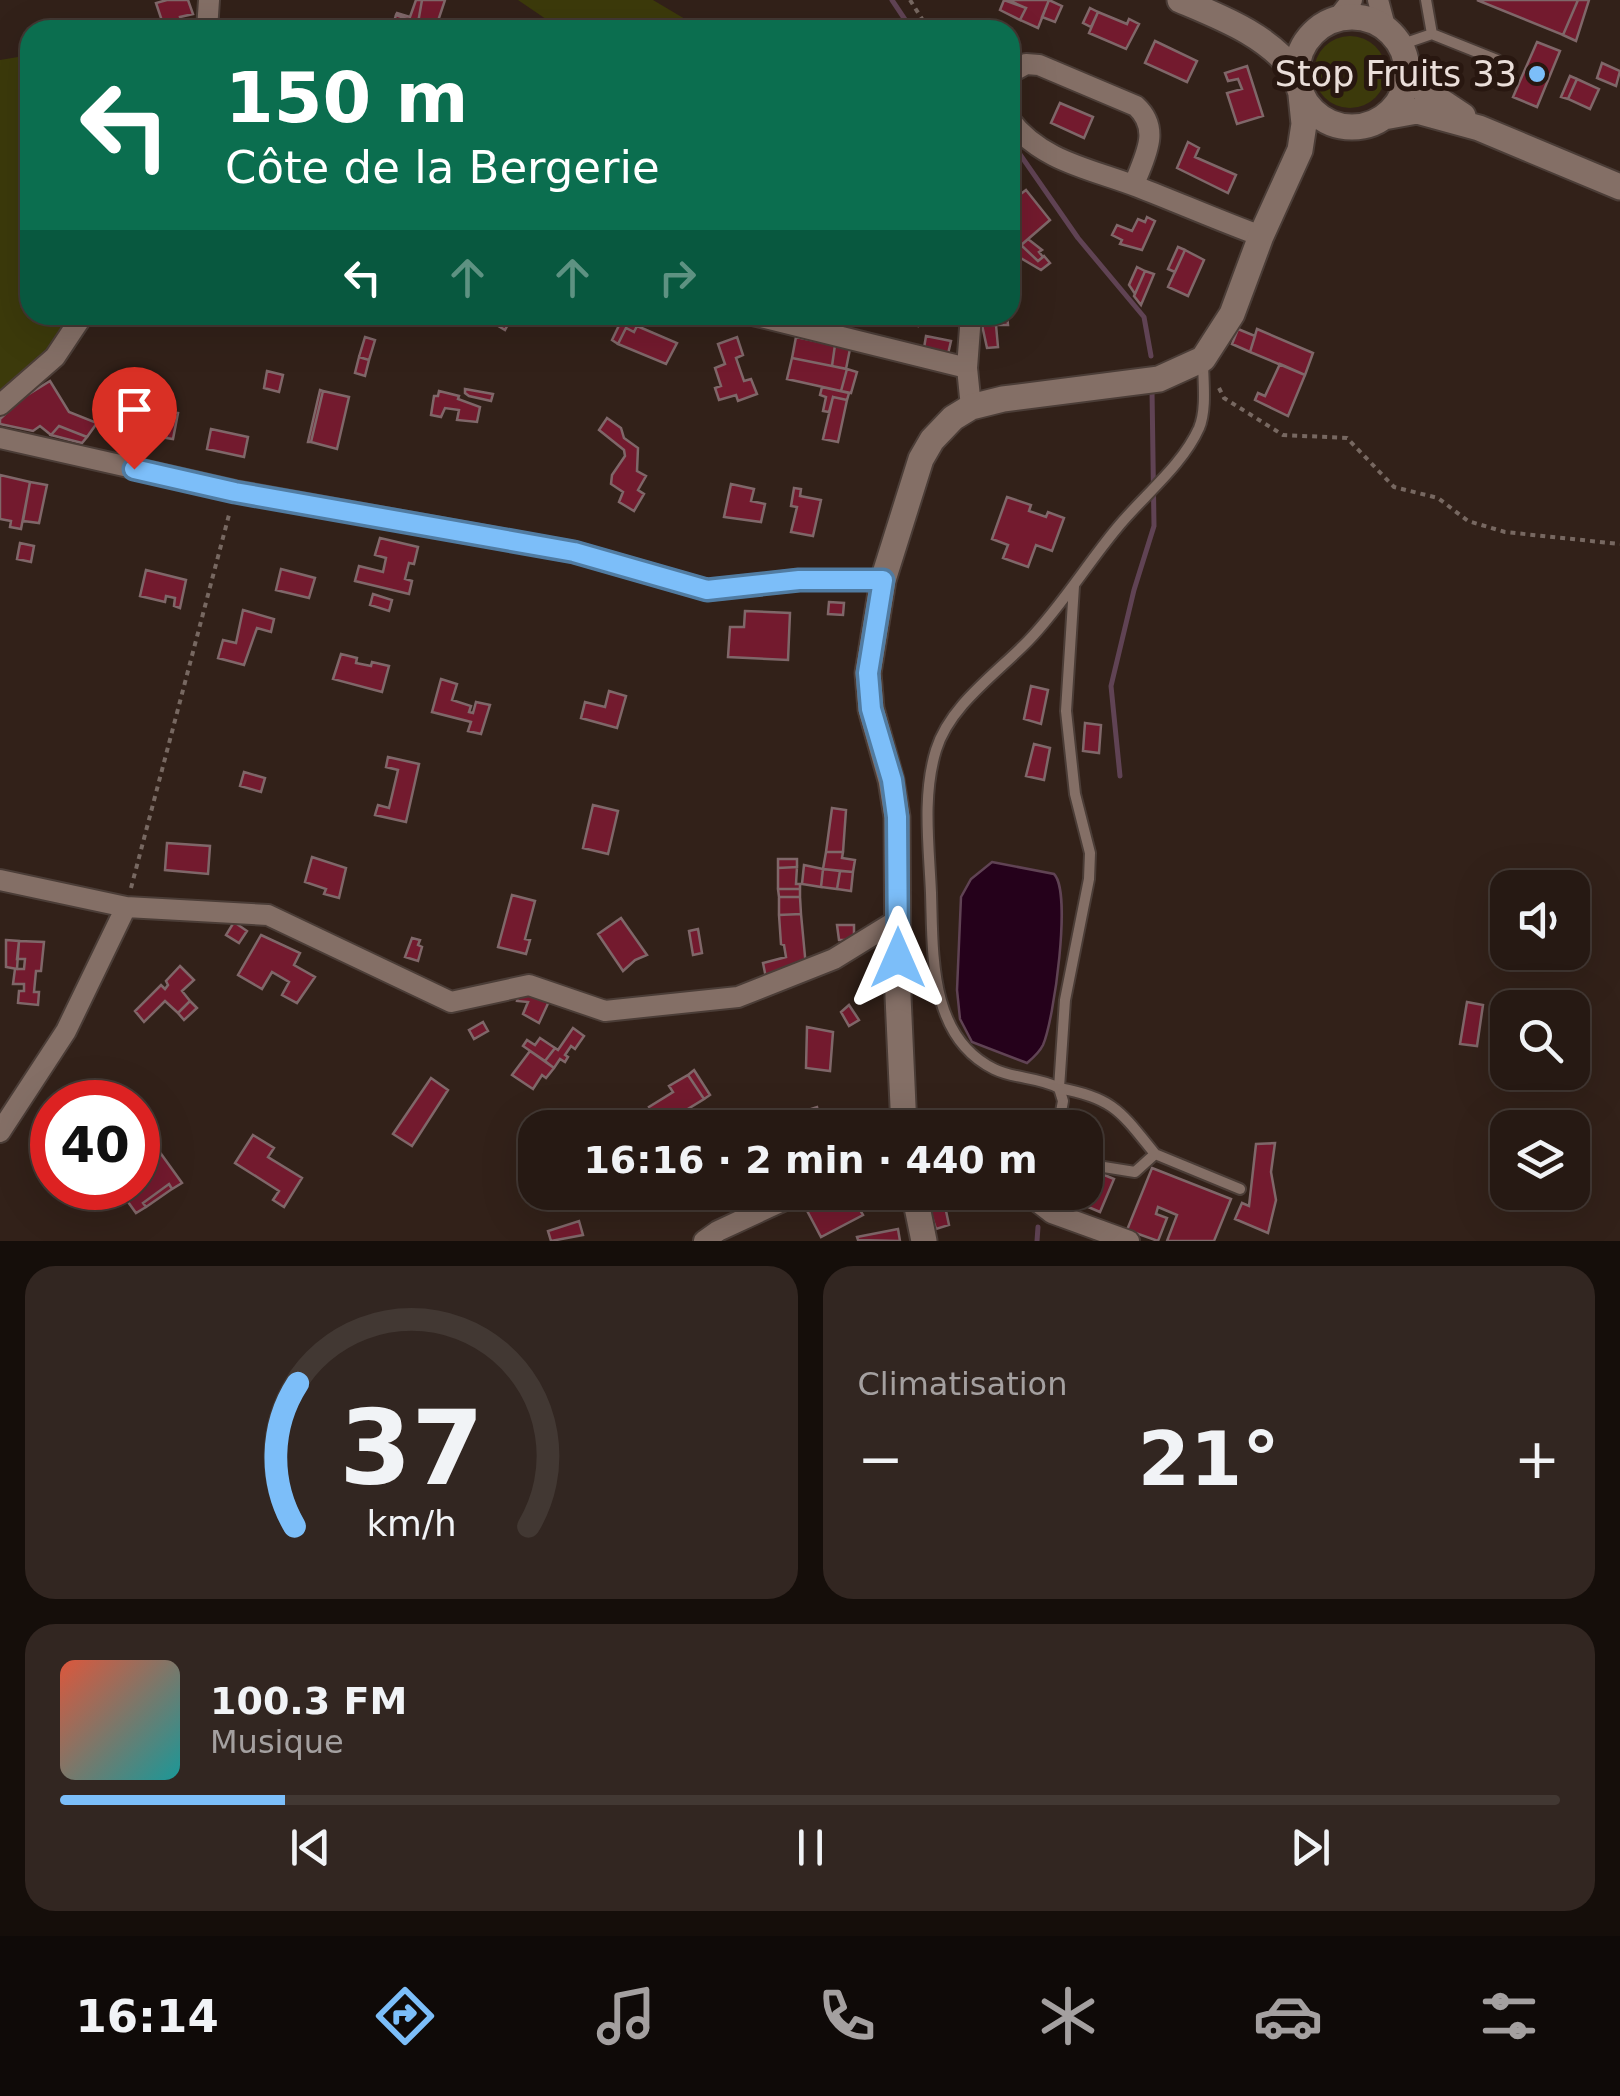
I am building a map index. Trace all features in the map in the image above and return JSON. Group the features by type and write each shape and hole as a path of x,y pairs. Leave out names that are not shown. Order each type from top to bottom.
{"street":[{"path":"1180,0 1269,43 1299,84 1308,106 1328,122 1352,127"},
{"path":"1290,174 1313,147 1331,135 1374,123 1402,96 1397,47 1378,0"},
{"path":"1234,23 1298,36 1336,16 1375,22 1397,47 1424,90 1479,128"},
{"path":"903,1110 897,817 892,780 871,709 868,673 883,580 922,459 932,440 953,418 971,407 1003,399 1159,379 1203,359 1232,314 1261,236 1300,150 1304,124 1299,84 1301,50 1336,16"},
{"path":"1020,67 1039,66 1136,106 1144,114 1151,126 1151,140 1134,185"},
{"path":"1384,117 1417,111 1479,128 1620,187"},
{"path":"1020,130 1034,145 1057,158 1261,236"},
{"path":"0,405 56,357 77,325"},
{"path":"793,325 967,368"},
{"path":"971,325 967,368 971,407"},
{"path":"0,438 235,492 574,552 707,590 799,580 883,580"},
{"path":"0,880 126,907 268,915 451,1002 529,985 605,1011 738,997 834,959 899,919"},
{"path":"0,1132 66,1031 126,907"},
{"path":"704,1241 763,1210"},
{"path":"917,1210 921,1238"},
{"path":"1048,1210 1129,1241"}],"lane":[{"path":"1426,0 1432,34"},
{"path":"1397,47 1432,34 1497,60"},
{"path":"1203,359 1200,426 1178,459 1117,528 1032,637 967,701 946,727 936,750 928,796 934,980 946,1016 967,1050 991,1068 1110,1102 1155,1154 1240,1190"},
{"path":"1061,1110 1059,1088 1065,1000 1090,879 1090,853 1075,794 1066,711 1074,583"},
{"path":"1103,1167 1134,1172 1155,1154"}],"path":[{"path":"1203,359 1224,398 1268,426 1283,434 1347,438 1394,487 1438,498 1468,521 1505,532 1620,544"},
{"path":"126,907 235,492"}],"shaded area":[{"path":"518,0 653,0 685,19 684,20 547,20"},
{"path":"1350,36 1375,47 1386,72 1375,97 1350,108 1325,97 1314,72 1325,47"},
{"path":"20,57 20,325 68,325 48,355 0,398 0,60"},
{"path":"992,862 1054,874 1059,885 1061,929 1052,1010 1043,1045 1027,1063 972,1042 960,1019 957,990 961,897 971,879"}],"building":[{"path":"188,0 193,14 180,17 181,20 162,20 156,3"},
{"path":"416,0 422,0 419,20 396,15 410,17"},
{"path":"422,0 445,0 438,20 419,20"},
{"path":"1004,0 1026,8 1020,20 1000,10"},
{"path":"1008,0 1049,0 1038,28 1020,20 1026,8"},
{"path":"1049,0 1062,6 1055,22 1042,17"},
{"path":"1477,0 1578,0 1563,35"},
{"path":"1578,0 1589,0 1576,41 1563,35"},
{"path":"1090,8 1098,12 1091,27 1083,23"},
{"path":"1098,12 1127,24 1129,19 1139,24 1126,49 1089,33"},
{"path":"1155,41 1197,61 1187,82 1145,63"},
{"name":"Stop Fruits 33","path":"1537,42 1560,51 1537,107 1513,97"},
{"path":"1602,63 1620,71 1616,86 1597,78"},
{"path":"1247,66 1263,116 1237,124 1227,93 1242,89 1238,79 1228,81 1225,73"},
{"path":"1570,76 1577,79 1568,99 1561,97"},
{"path":"1577,79 1599,89 1590,109 1568,99"},
{"path":"1060,103 1093,117 1084,138 1051,123"},
{"path":"1188,142 1199,148 1195,157 1236,175 1228,193 1177,168"},
{"path":"1026,190 1050,220 1020,246 1020,194"},
{"path":"1147,217 1155,221 1142,250 1120,244 1122,240 1112,235 1117,225 1132,231 1138,219 1145,222"},
{"path":"1028,239 1042,250 1039,252 1043,257 1038,261 1021,245"},
{"path":"1020,246 1038,261 1044,256 1050,263 1041,270 1020,258"},
{"path":"1178,247 1185,250 1175,272 1168,269"},
{"path":"1185,250 1204,260 1188,296 1168,287"},
{"path":"1137,267 1145,271 1135,294 1129,285"},
{"path":"1145,271 1154,274 1141,305 1134,296"},
{"path":"619,325 637,326 634,332 626,328 618,344 612,340"},
{"path":"982,325 996,325 998,347 987,348"},
{"path":"637,326 677,343 666,364 618,344 626,328 634,332"},
{"path":"1238,329 1255,336 1250,352 1232,344"},
{"path":"1257,329 1313,353 1305,375 1250,352"},
{"path":"926,336 951,341 948,354 924,348"},
{"path":"365,337 375,340 369,360 359,357"},
{"path":"737,337 743,355 736,358 744,381 751,379 757,394 738,401 736,395 719,400 715,388 721,386 715,368 725,364 718,344"},
{"path":"796,337 835,345 832,366 792,358"},
{"path":"835,345 850,349 846,369 832,366"},
{"path":"359,357 369,360 365,376 355,373"},
{"path":"792,358 847,369 841,391 787,379"},
{"path":"1280,364 1305,375 1288,416 1255,400 1258,393 1265,396"},
{"path":"847,369 857,372 851,393 841,391"},
{"path":"267,371 283,375 279,392 264,388"},
{"path":"50,381 69,412 97,423 87,437 59,426 51,435 40,426 33,431 0,424 0,419 21,399"},
{"path":"822,387 849,393 847,400 833,397 829,412 823,411 826,397 820,395"},
{"path":"465,389 493,394 491,401 469,396"},
{"path":"320,390 323,391 308,442"},
{"path":"323,391 349,397 337,449 311,442"},
{"path":"439,391 480,407 477,422 457,420 459,410 445,408 441,417 431,415 434,396"},
{"path":"833,397 847,400 838,442 823,439"},
{"path":"172,412 178,413 173,439 166,438"},
{"path":"607,418 638,448 637,471 646,476 638,490 644,494 634,511 619,502 623,492 611,484 612,475 625,456 624,450 599,430"},
{"path":"59,426 87,437 82,443 51,435"},
{"path":"211,429 248,437 244,457 207,449"},
{"path":"0,475 30,482 21,529 0,519"},
{"path":"30,482 47,485 39,523 23,521"},
{"path":"731,484 754,489 751,501 765,504 761,522 724,517"},
{"path":"794,488 801,489 800,496 821,500 813,536 791,532 797,507 791,506"},
{"path":"1007,497 1031,505 1029,511 1064,518 1052,551 1036,545 1028,567 1003,558 1008,545 992,539"},
{"path":"380,538 418,547 405,579 412,581 409,594 355,581 359,566 383,572 386,558 375,555"},
{"path":"20,543 34,546 31,562 17,559"},
{"path":"281,569 315,578 309,598 276,590"},
{"path":"146,570 186,580 180,608 174,606 175,598 166,596 165,602 140,596"},
{"path":"373,594 392,600 389,611 370,605"},
{"path":"829,602 844,603 843,615 828,614"},
{"path":"243,610 274,619 271,632 257,628 244,665 218,658 223,640 236,643"},
{"path":"745,611 790,613 788,660 728,657 730,627 744,627"},
{"path":"341,654 357,658 356,663 389,666 382,692 333,679"},
{"path":"441,679 457,684 452,700 471,706 469,712 473,713 476,702 490,705 481,734 468,731 471,722 432,712"},
{"path":"1031,686 1048,690 1041,724 1024,719"},
{"path":"609,691 626,696 617,728 581,718 585,702 605,707"},
{"path":"1085,723 1101,725 1099,753 1083,751"},
{"path":"1034,744 1050,748 1044,780 1026,776"},
{"path":"388,757 419,764 406,822 375,815 378,805 389,808 398,770 386,767"},
{"path":"244,772 265,778 261,792 240,786"},
{"path":"593,805 618,811 608,854 583,848"},
{"path":"832,808 846,810 843,852 826,852"},
{"path":"167,843 210,846 208,874 165,870"},
{"path":"826,852 843,852 842,858 855,860 853,872 823,869"},
{"path":"312,857 346,868 339,898 305,882"},
{"path":"778,859 797,859 797,867 778,868"},
{"path":"804,865 823,869 821,887 802,884"},
{"path":"797,867 796,884 800,884 800,889 778,889 778,868"},
{"path":"823,869 840,871 837,889 821,887"},
{"path":"840,871 853,872 851,891 837,889"},
{"path":"778,889 800,889 800,897 779,897"},
{"path":"512,895 535,901 525,939 530,940 526,954 498,947"},
{"path":"779,897 800,897 801,914 779,915"},
{"path":"801,914 806,967 767,983 763,963 786,957 779,915"},
{"path":"621,918 647,955 623,971 598,934"},
{"path":"234,922 247,931 239,943 226,935"},
{"path":"837,925 854,925 854,940 839,940"},
{"path":"698,929 702,953 693,955 689,931"},
{"path":"261,935 300,953 294,965 315,977 297,1003 282,995 289,982 272,972 262,989 238,975"},
{"path":"412,938 420,940 418,945 422,947 418,961 405,957"},
{"path":"6,940 19,941 17,969 6,967"},
{"path":"19,941 44,942 34,992 39,992 38,1005 18,1003 24,984 13,984 15,969 24,969 25,959 17,959"},
{"path":"180,966 194,980 182,991 190,1001 178,1013 165,1001 144,1022 135,1011 161,985 165,989 166,981"},
{"path":"519,991 551,997 539,1023 523,1014 528,1002 517,1001"},
{"path":"190,1001 197,1008 184,1020 178,1013"},
{"path":"1467,1002 1483,1005 1477,1046 1460,1044"},
{"path":"849,1005 859,1020 849,1026 841,1012"},
{"path":"483,1022 488,1031 474,1039 469,1030"},
{"path":"807,1027 833,1032 830,1071 806,1068"},
{"path":"573,1028 584,1036 575,1049 571,1046 565,1062 560,1059 554,1068 545,1061"},
{"path":"540,1038 555,1048 545,1061 523,1046 527,1040 535,1045"},
{"path":"530,1051 554,1068 546,1078 542,1075 533,1089 512,1075"},
{"path":"694,1070 710,1095 704,1099 688,1075"},
{"path":"688,1075 704,1099 686,1110 651,1110 649,1107 673,1092 669,1086"},
{"path":"431,1078 448,1090 412,1146 393,1134"},
{"path":"253,1135 274,1148 268,1157 302,1178 284,1207 273,1200 279,1191 235,1163"},
{"path":"1275,1143 1271,1172 1276,1200 1268,1233 1235,1219 1242,1203 1249,1206 1256,1144"},
{"path":"160,1152 182,1183 172,1189 169,1184 160,1191"},
{"path":"1152,1168 1231,1199 1214,1241 1167,1241 1177,1215 1158,1207 1156,1214 1167,1218 1158,1241 1127,1230"},
{"path":"1103,1174 1114,1179 1103,1205"},
{"path":"169,1184 172,1189 160,1197 160,1191"},
{"path":"807,1210 860,1210 863,1215 821,1237"},
{"path":"930,1210 946,1210 949,1225 936,1229"},
{"path":"579,1221 583,1235 551,1241 548,1231"},
{"path":"898,1229 900,1241 857,1237"}],"waterway":[{"path":"892,0 905,20"},
{"path":"1020,154 1078,238 1144,317 1151,356"},
{"path":"1120,776 1111,686 1154,526 1152,390"},
{"path":"1037,1241 1038,1227"}],"place":[{"name":"Stop Fruits 33","path":"1537,74"}],"route":[{"path":"134,469 235,492 574,552 707,590 799,580 883,580 868,673 871,709 892,780 897,817 898,958"}]}
